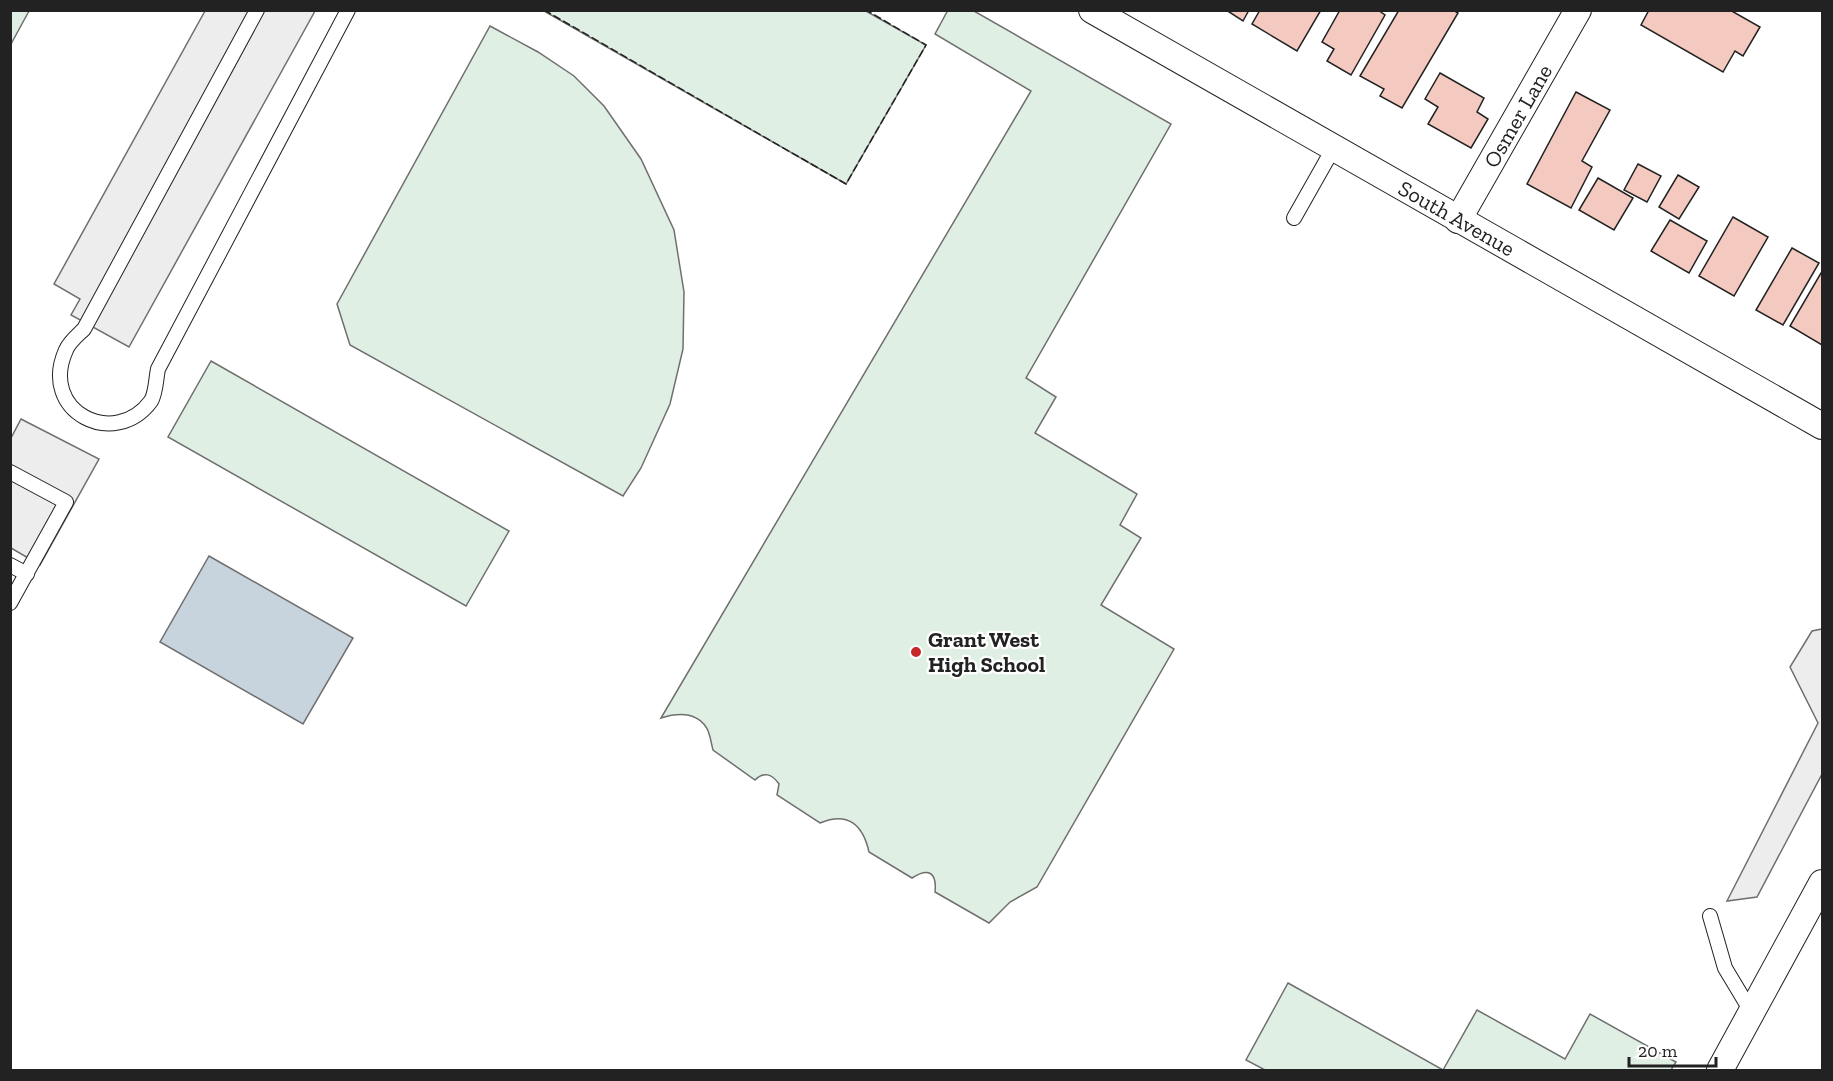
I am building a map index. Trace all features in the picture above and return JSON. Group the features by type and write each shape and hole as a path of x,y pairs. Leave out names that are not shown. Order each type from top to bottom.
{"street":[{"name":"South Avenue","path":"1092,10 1822,426"},
{"name":"Osmer Lane","path":"1458,220 1578,10"},
{"path":"1720,1071 1822,884"}],"lane":[{"path":"257,10 84,329 66,348 60,367 60,388 70,408 93,422 114,422 135,417 153,399 158,369 348,10"},
{"path":"1294,218 1333,149"},
{"path":"10,472 66,502 10,603"},
{"path":"10,564 27,574"},
{"path":"1710,916 1725,968 1752,1013"}],"green space":[{"path":"948,10 974,11 1171,124 1026,378 1056,397 1035,433 1137,494 1120,525 1141,538 1101,605 1174,649 1037,887 1010,902 989,923 935,892 935,880 931,874 923,873 912,878 869,852 863,834 853,823 839,819 820,823 777,795 779,784 771,776 762,775 755,780 713,750 707,729 697,718 679,714 661,718 1031,91 935,34"},
{"path":"10,11 29,11 11,44"},
{"path":"544,11 866,11 926,45 846,184"},
{"path":"490,26 538,52 574,76 604,106 641,159 674,230 684,292 683,349 670,404 641,468 623,496 350,345 337,304"},
{"path":"211,361 509,531 466,606 168,437"},
{"path":"1288,983 1443,1070 1265,1070 1246,1060"},
{"path":"1477,1010 1565,1059 1590,1014 1676,1062 1671,1070 1443,1070"}],"shaded area":[{"path":"205,11 315,11 129,347 71,315 80,299 54,284"},
{"path":"21,419 99,459 40,565 11,548 10,440"},
{"path":"209,556 353,638 303,724 160,642"},
{"path":"1822,629 1822,774 1757,897 1727,901 1818,723 1790,667 1812,631"}],"building":[{"path":"1226,10 1249,10 1243,21"},
{"path":"1260,10 1321,10 1297,51 1252,24"},
{"path":"1340,10 1378,10 1385,15 1351,75 1327,61 1334,49 1322,42"},
{"path":"1399,10 1453,10 1458,13 1402,108 1380,96 1384,89 1360,76"},
{"path":"1649,10 1730,10 1760,27 1743,56 1735,51 1723,72 1641,25"},
{"path":"1440,73 1484,98 1477,112 1488,119 1471,148 1428,124 1438,107 1425,99"},
{"path":"1576,92 1610,110 1582,161 1592,167 1571,208 1527,184"},
{"path":"1638,164 1661,176 1647,202 1624,190"},
{"path":"1678,175 1699,187 1679,219 1659,207"},
{"path":"1598,178 1633,198 1614,230 1579,210"},
{"path":"1733,217 1768,237 1734,296 1699,276"},
{"path":"1670,220 1707,241 1689,273 1651,251"},
{"path":"1792,248 1819,263 1783,325 1756,310"},
{"path":"1822,273 1822,345 1790,326"}],"fence":[{"path":"544,10 846,184 926,45 866,10"}],"place":[{"name":"Grant West High School","path":"916,652"}]}
